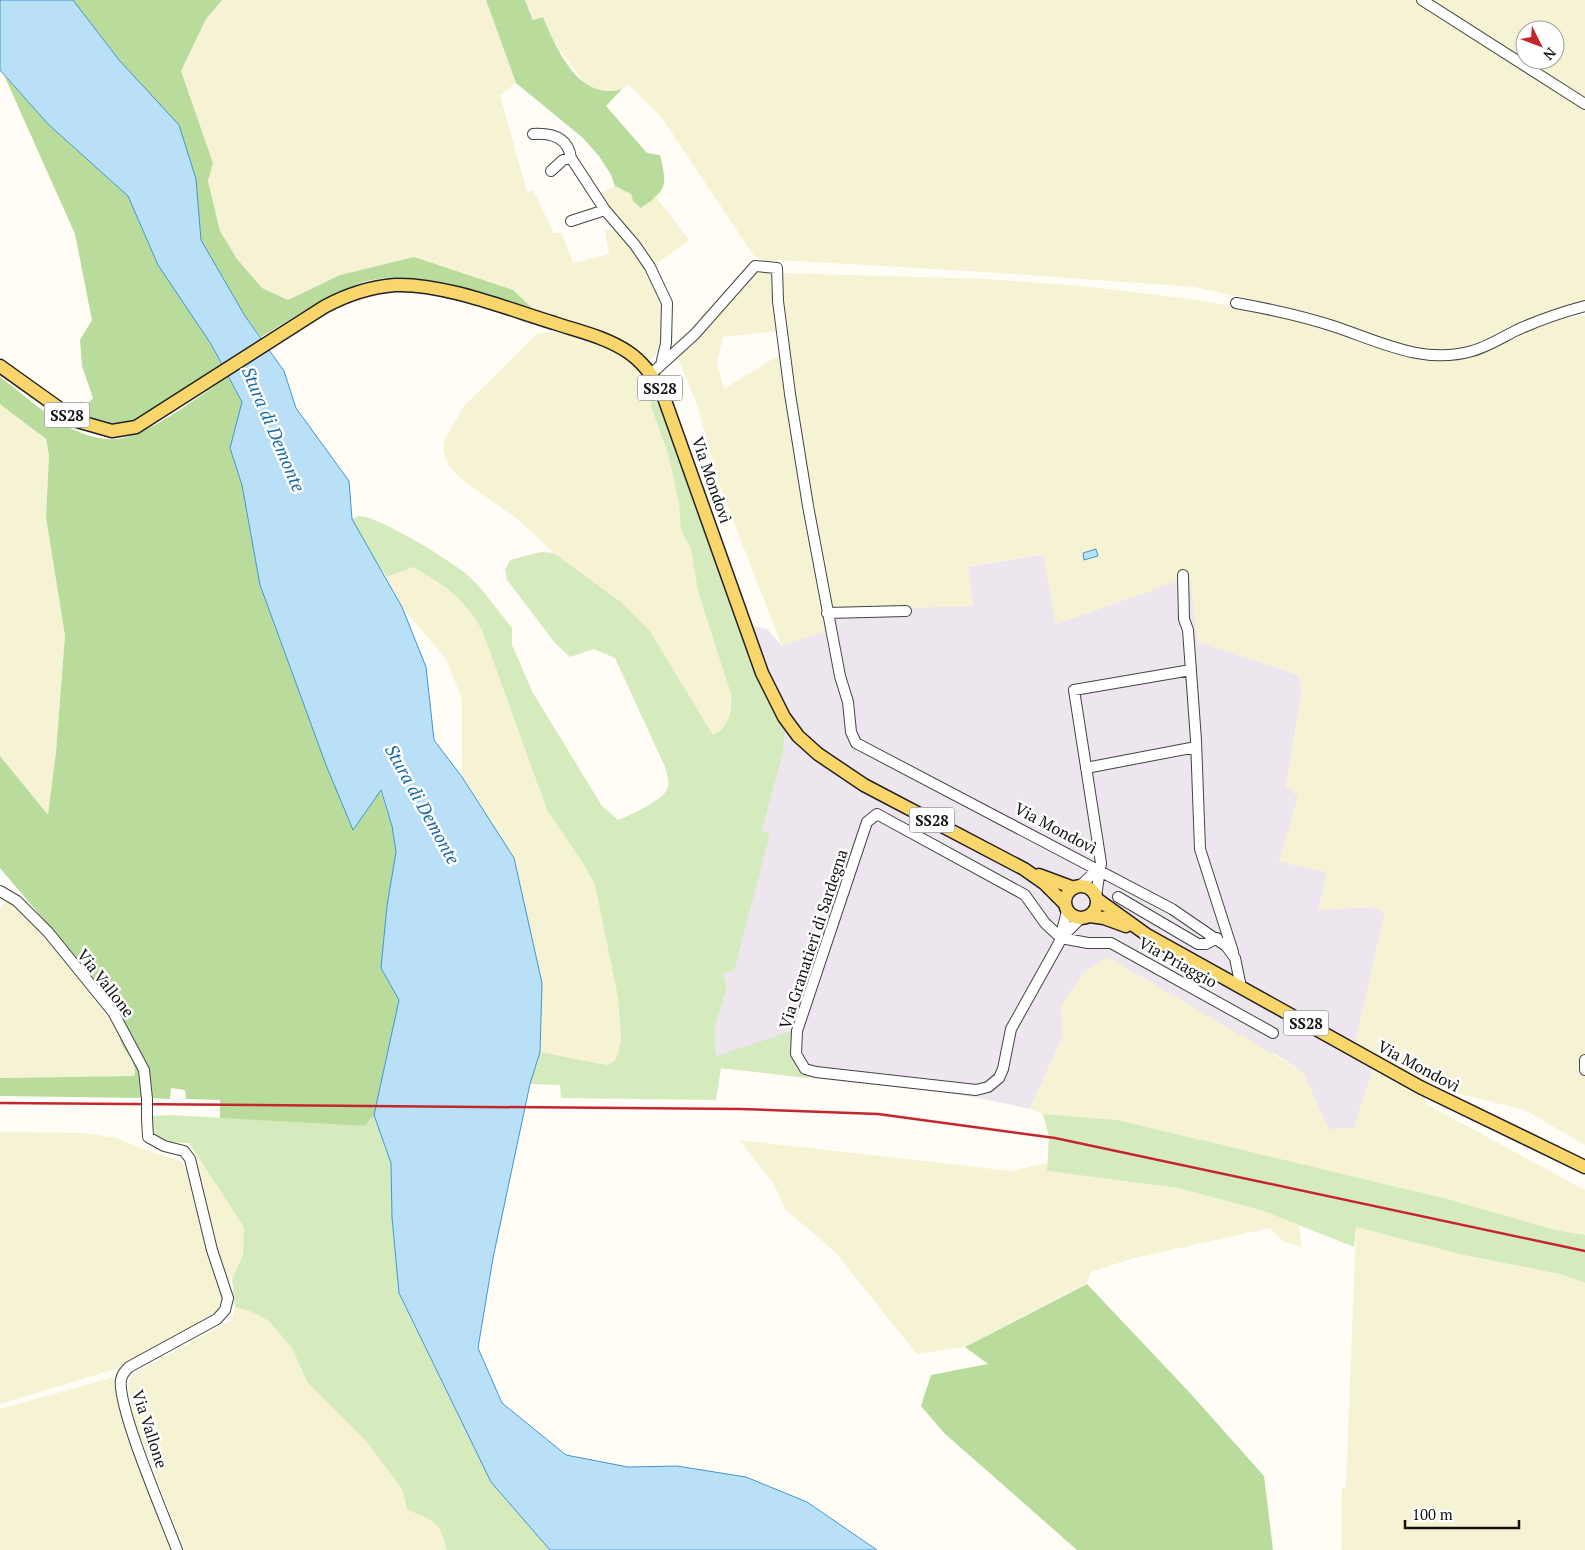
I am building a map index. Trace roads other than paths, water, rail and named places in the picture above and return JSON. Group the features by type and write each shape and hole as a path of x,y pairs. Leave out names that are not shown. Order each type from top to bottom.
{"main road":[{"name":"Via Mondovì","path":"0,366 60,410 88,426 112,431 136,427 324,307 354,292 396,285 438,289 504,307 599,338 629,352 651,374 670,410 762,673 784,717 798,736 840,771 1024,870 1049,888 1066,907"},
{"name":"Via Mondovì","path":"1024,870 1077,887"},
{"name":"SS28","path":"1077,887 1089,888 1096,897"},
{"path":"1066,907 1067,894 1077,887"},
{"name":"Via Mondovì","path":"1096,897 1147,935"},
{"path":"1085,917 1096,908 1096,897"},
{"name":"SS28","path":"1066,907 1073,916 1085,917"},
{"name":"Via Mondovì","path":"1085,917 1104,918 1147,935 1428,1091 1585,1167"}],"street":[{"path":"1422,0 1585,104"},
{"path":"533,134 550,133 563,140 570,148 571,158 605,210 640,252 667,303 666,343 661,365 651,374"},
{"path":"551,171 563,160 571,158"},
{"path":"571,221 605,210"},
{"name":"Via Mondovì","path":"661,365 710,319 755,266 777,268 780,319 790,394 827,613 848,702 852,738 856,743 1172,909 1217,938 1234,958 1241,986"},
{"path":"1236,303 1273,309 1313,320 1391,349 1412,353 1454,354 1473,351 1528,325 1565,311 1585,306"},
{"path":"1184,575 1184,619 1188,630 1196,747 1200,849 1234,958"},
{"path":"827,613 906,611"},
{"path":"1096,897 1100,863 1074,690 1190,670"},
{"path":"1086,768 1196,747"},
{"name":"Via Granatieri di Sardegna","path":"1061,938 1045,923 1025,895 877,814 872,816 867,822 797,1031 796,1054 805,1068 816,1072 976,1090 988,1087 999,1078 1011,1029 1061,938 1066,907"},
{"path":"1077,887 1098,869"},
{"name":"Via Vallone","path":"0,891 17,901 48,932 113,1012 144,1070 148,1137 164,1146 184,1151 190,1160 212,1250 228,1298 225,1310 217,1320 129,1367 123,1372 121,1380 126,1413 177,1550"},
{"path":"1118,897 1198,944 1206,944 1217,938"},
{"name":"Via Granatieri di Sardegna","path":"1061,938 1085,917"},
{"name":"Via Priaggio","path":"1061,938 1088,943 1111,943 1274,1033"},
{"path":"1585,1060 1585,1070"}],"water":[{"name":"Stura di Demonte","path":"0,0 73,0 119,60 179,125 196,179 201,240 245,316 284,371 296,408 349,481 352,519 402,607 426,667 434,740 462,777 514,858 542,983 540,1052 530,1084 493,1258 478,1348 502,1403 566,1455 628,1467 677,1466 746,1477 807,1502 877,1550 550,1550 491,1482 399,1293 392,1217 391,1163 374,1115 399,1000 381,968 387,906 396,852 392,826 381,790 353,830 326,765 260,585 242,485 230,448 242,402 211,344 158,265 128,196 48,124 0,70"},
{"path":"1096,549 1098,556 1084,560 1083,553"}],"railway":[{"path":"0,1103 741,1109 878,1114 1055,1138 1585,1251"}]}
